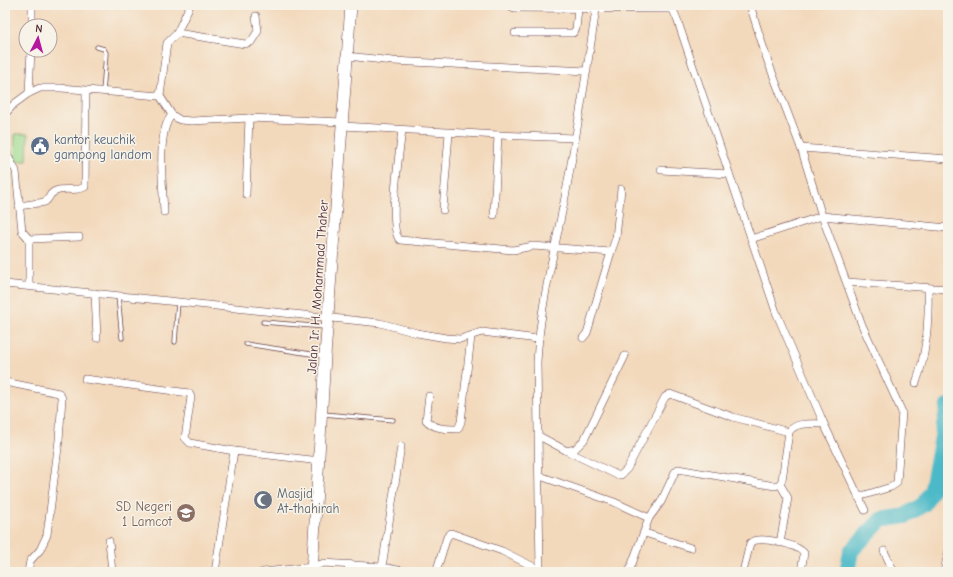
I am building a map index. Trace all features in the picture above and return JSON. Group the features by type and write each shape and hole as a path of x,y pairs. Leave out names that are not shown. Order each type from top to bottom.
{"main road":[{"name":"Jalan Ir. H. Mohammad Thaher","path":"313,569 325,356 351,5"}],"street":[{"path":"32,5 32,18"},
{"path":"190,5 176,33 169,40 166,49 160,96 172,115 180,120 192,122 249,118 448,133 575,138"},
{"path":"509,5 514,8 596,10 671,7 776,312 824,424 864,510"},
{"path":"750,5 767,59 801,148 822,216 862,325 902,412 897,483 891,487 858,497"},
{"path":"515,33 573,33 576,29 578,9"},
{"path":"436,572 447,537 451,533 502,551 541,571 538,340 553,248 587,71 596,10"},
{"path":"176,33 245,44 251,42 258,31 256,16"},
{"path":"347,56 393,61 587,71"},
{"path":"29,93 31,58"},
{"path":"5,114 14,104 29,93 40,88 61,88 160,96"},
{"path":"19,206 45,202 56,192 82,189 86,187 86,91"},
{"path":"5,104 14,104"},
{"path":"164,212 162,139 166,120 172,115"},
{"path":"246,194 249,118"},
{"path":"402,130 394,202 397,238 404,241 513,250 533,246 611,252"},
{"path":"443,210 448,133"},
{"path":"494,215 498,136"},
{"path":"801,148 948,160"},
{"path":"5,151 16,171 22,232 29,238 79,237"},
{"path":"661,170 729,174"},
{"path":"584,338 587,333 616,238 621,189"},
{"path":"751,239 822,216 948,228"},
{"path":"29,238 29,286"},
{"path":"847,282 948,289"},
{"path":"5,284 178,302 328,323 380,323 417,334 446,338 460,339 471,337 482,332 538,340"},
{"path":"916,383 922,366 929,314 928,288"},
{"path":"95,293 97,338"},
{"path":"429,396 426,420 431,425 446,429 458,429 461,422 471,337"},
{"path":"567,451 575,449 584,440 626,356"},
{"path":"85,379 190,394 191,397 185,438 187,442 234,452 320,461"},
{"path":"5,382 58,393 62,398 59,440 47,535 40,550 30,562 28,572"},
{"path":"539,436 617,475 621,475 627,469 665,397 670,394 733,417 789,432"},
{"path":"629,572 649,518 661,502 675,472 678,469 775,486 780,484 784,475 789,432 794,425 824,424"},
{"path":"382,567 401,446"},
{"path":"215,572 234,452"},
{"path":"540,476 614,502 649,518"},
{"path":"780,484 788,498 780,543"},
{"path":"644,533 691,548"},
{"path":"742,572 748,548 754,540 780,543 800,549 804,553 800,572"},
{"path":"109,541 112,572"},
{"path":"884,551 894,572"},
{"path":"944,572 948,553"},
{"path":"263,572 313,569 324,563 382,567 391,570 408,572"},
{"path":"348,572 349,564"}],"lane":[{"path":"97,48 104,49 106,53 102,92"},
{"path":"118,296 122,338"},
{"path":"175,342 178,302"},
{"path":"263,322 328,323"},
{"path":"246,344 325,356"},
{"path":"322,414 393,420"}],"green space":[{"path":"15,134 28,134 27,161 14,161"}],"waterway":[{"path":"847,572 851,551 881,520 905,516 924,504 932,489 948,406"}],"place":[{"name":"kantor keuchik gampong landom","path":"40,146"},
{"name":"Masjid At-thahirah","path":"263,500"},
{"name":"SD Negeri 1 Lamcot","path":"186,513"}]}
